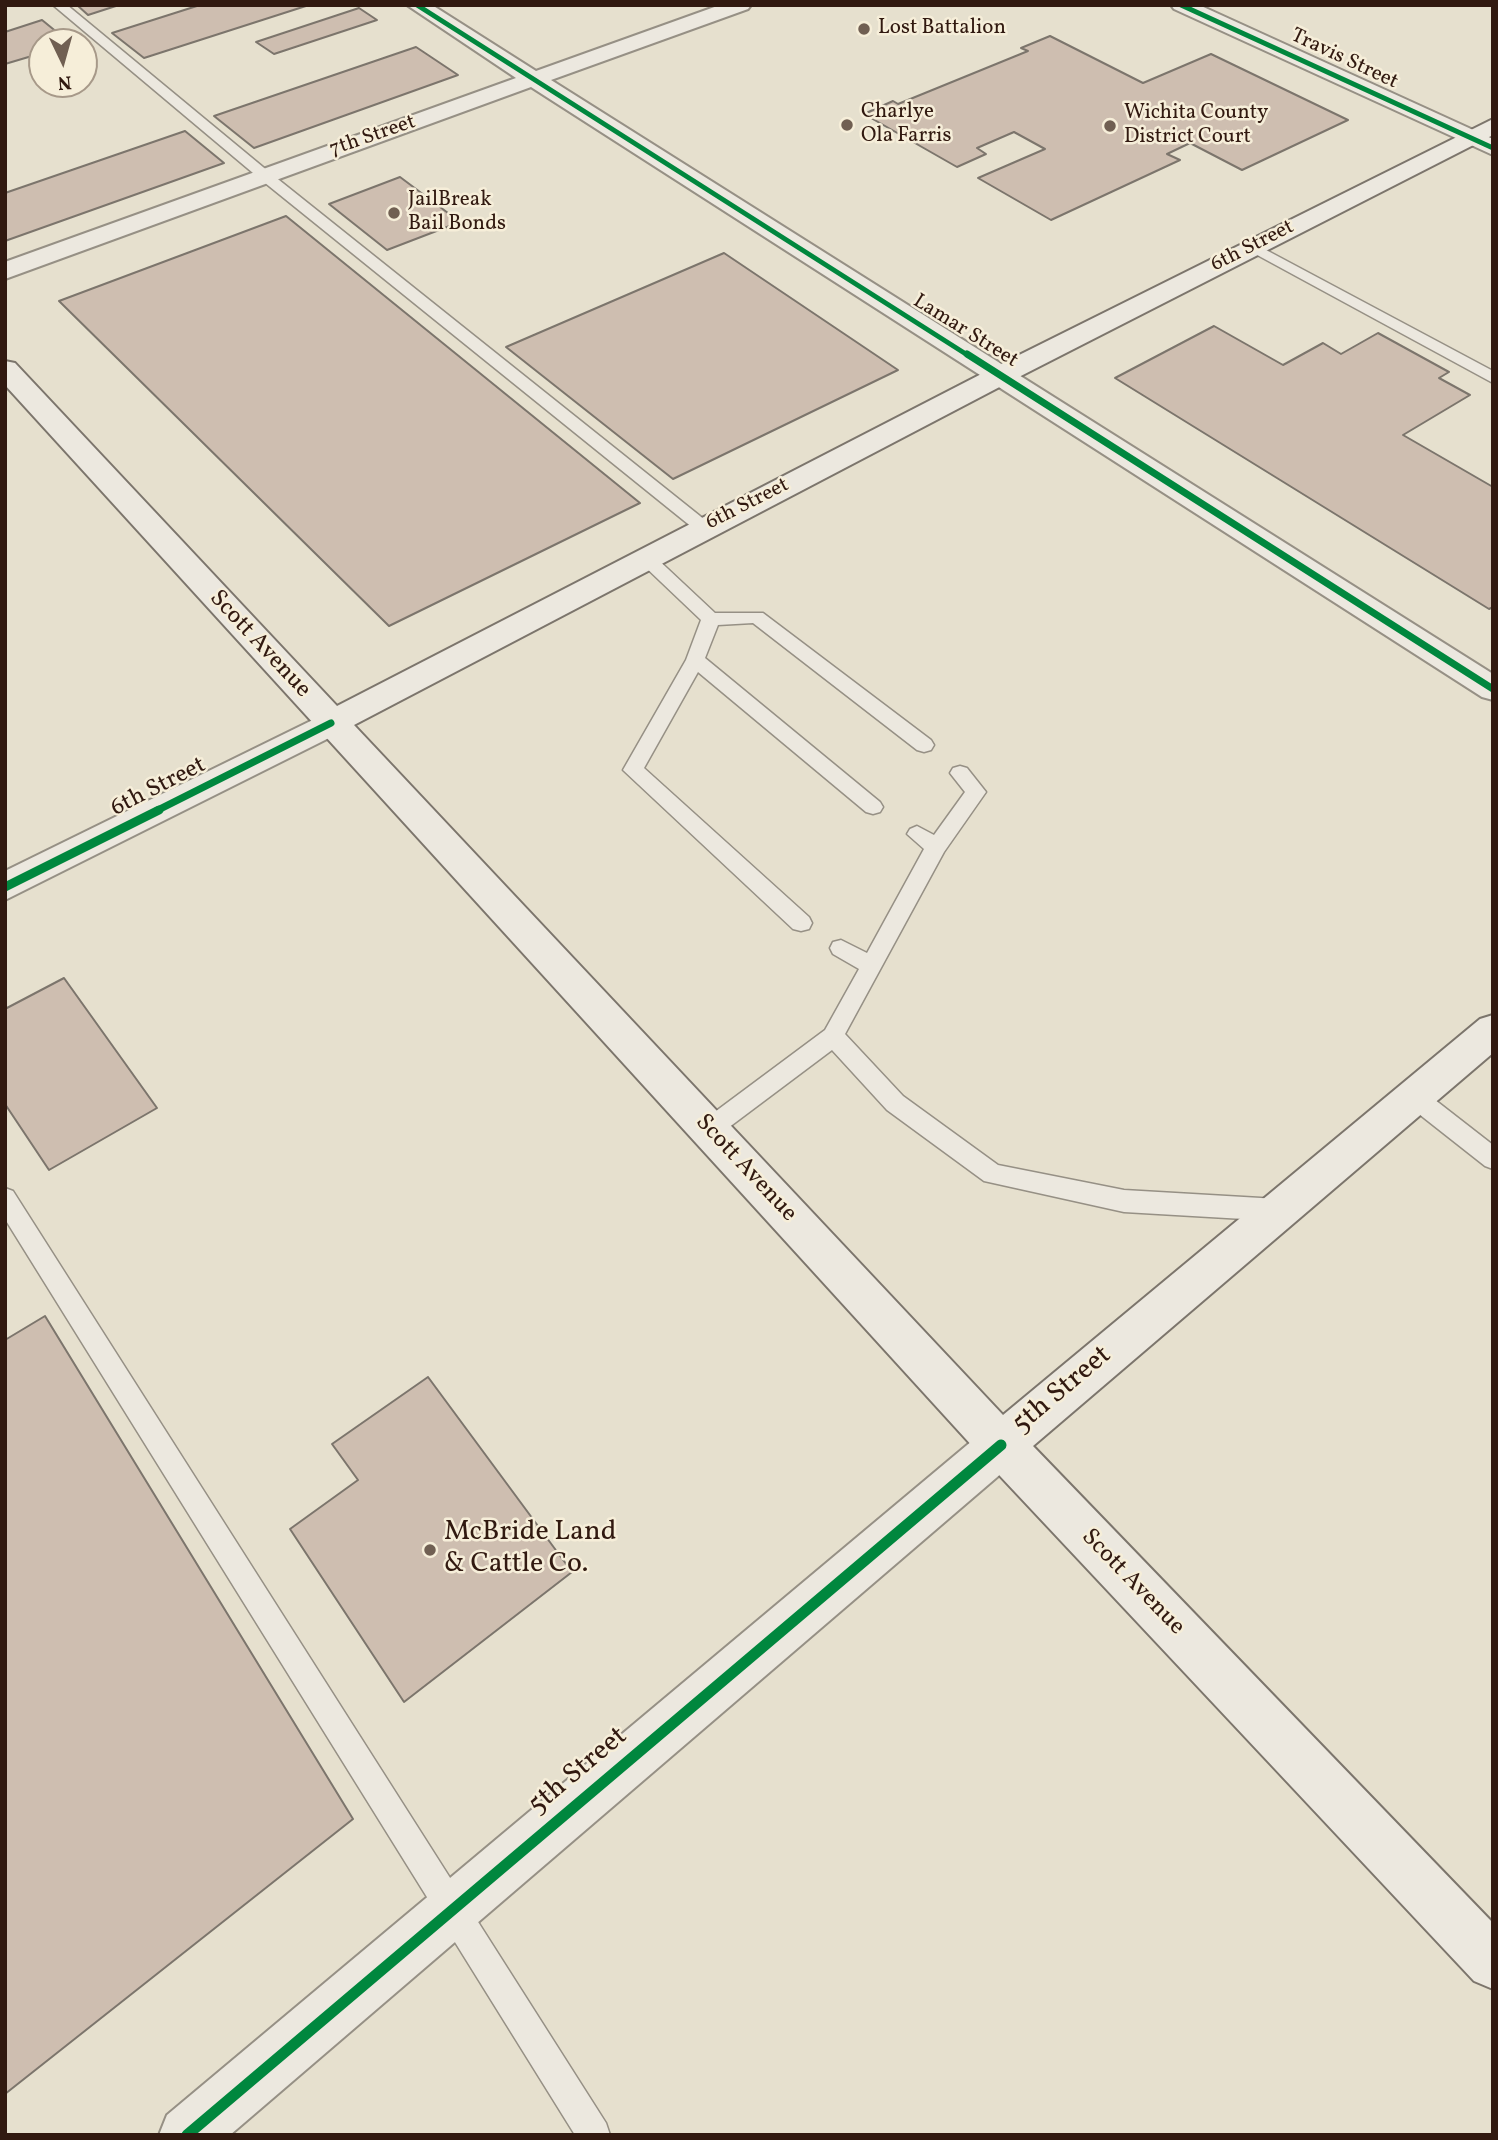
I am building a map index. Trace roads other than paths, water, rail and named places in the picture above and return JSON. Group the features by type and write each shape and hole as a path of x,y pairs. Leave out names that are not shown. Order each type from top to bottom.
{"street":[{"name":"Lamar Street","path":"418,5 1493,689"},
{"name":"7th Street","path":"5,271 264,175 741,5"},
{"name":"Travis Street","path":"1181,5 1485,137"},
{"name":"6th Street","path":"5,887 331,723 704,528 1253,247 1485,137"},
{"name":"Scott Avenue","path":"5,369 1001,1445 1493,1962"},
{"name":"5th Street","path":"187,2135 1493,1030"}],"lane":[{"path":"59,5 264,175 704,528"},
{"path":"1253,247 1493,377"},
{"path":"646,558 711,619 757,617 923,745"},
{"path":"711,619 695,660 633,770 801,923"},
{"path":"695,660 873,807"},
{"path":"708,1130 833,1035 936,846 975,792 960,774"},
{"path":"917,834 936,846"},
{"path":"841,948 870,965"},
{"path":"833,1035 895,1103 992,1174 1124,1201 1278,1210"},
{"path":"1413,1096 1493,1159"},
{"path":"5,1198 594,2135"}],"place":[{"name":"Lost Battalion","path":"864,29"},
{"name":"Charlye Ola Farris","path":"847,125"},
{"name":"Wichita County District Court","path":"1110,126"},
{"name":"JailBreak Bail Bonds","path":"394,213"},
{"name":"McBride Land & Cattle Co.","path":"430,1550"}]}
